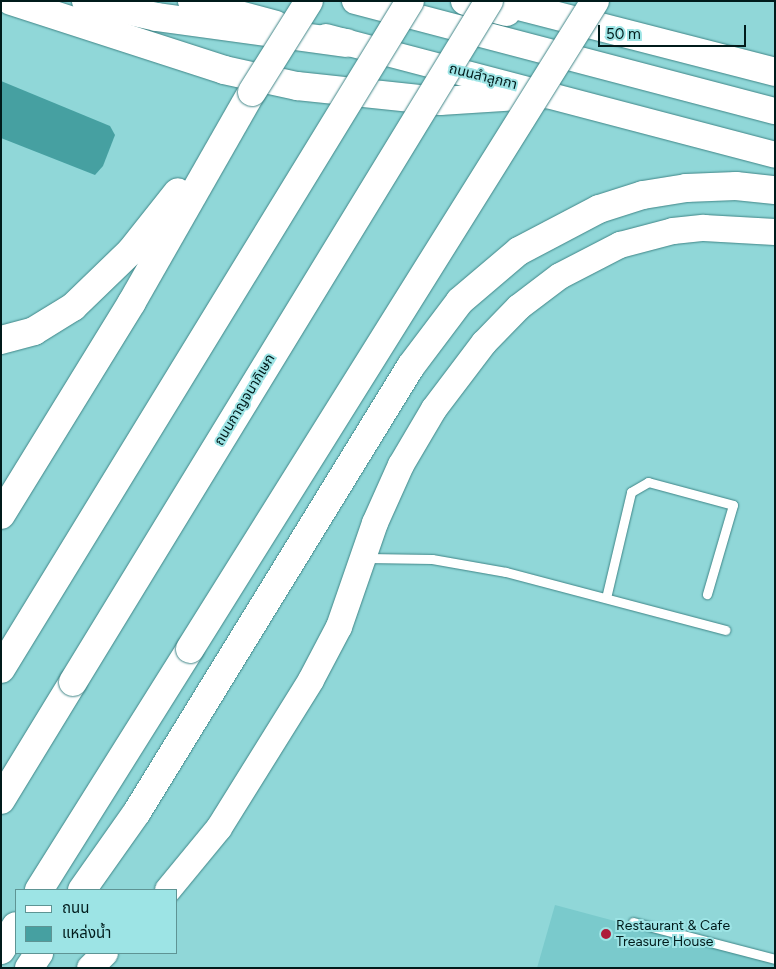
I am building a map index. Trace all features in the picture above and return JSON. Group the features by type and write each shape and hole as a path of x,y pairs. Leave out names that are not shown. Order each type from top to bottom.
{"highway":[{"path":"11,1 224,70 297,86 440,102 550,94"},
{"path":"86,1 158,17 346,43"},
{"path":"1,515 132,302 252,92 309,1"},
{"path":"1,669 410,1"},
{"path":"465,1 550,22 642,39"},
{"name":"ถนนกาญจนาภิเษก","path":"1,800 489,1"},
{"path":"499,1 775,72"},
{"path":"40,889 595,1"},
{"path":"1,340 55,321 105,278 149,230 252,92"},
{"path":"83,889 136,812 411,366 460,301 519,252 599,209 643,195 678,189 736,186 775,190"},
{"path":"1,950 15,928"},
{"path":"29,968 38,954"}],"main road":[{"name":"ถนนลำลูกกา","path":"191,1 346,43 550,94 775,156"},
{"path":"355,1 775,111"},
{"path":"169,889 202,853 285,725 339,627 383,502 412,444 484,343 519,307 560,276 620,244 673,232 704,228 775,232"},
{"path":"90,968 105,954"}],"lane":[{"path":"606,598 631,492 648,482 734,505 707,594"},
{"path":"364,558 432,559 506,572 725,630"},
{"path":"633,922 775,959"}],"shaded area":[{"name":"Restaurant & Cafe Treasure House","path":"555,905 775,964 775,968 537,968"}],"water":[{"path":"1,81 110,126 115,135 103,166 95,175 1,138"}],"place":[{"name":"Restaurant & Cafe Treasure House","path":"606,934"}]}
